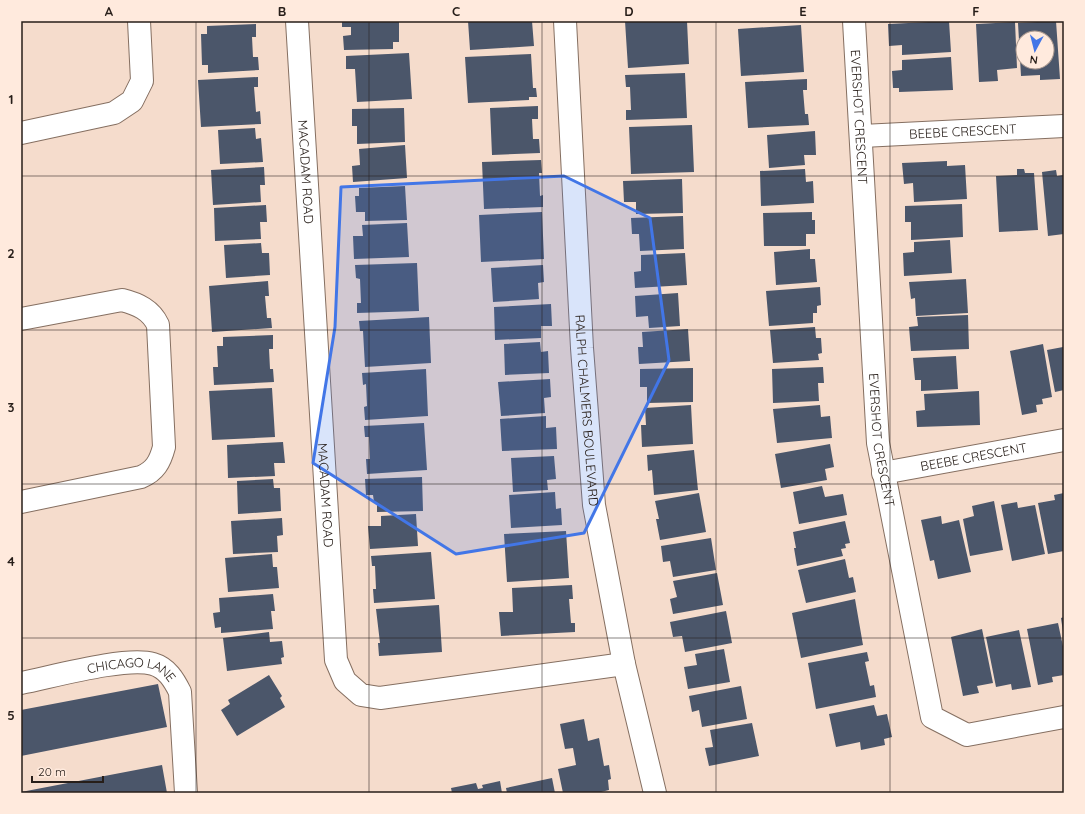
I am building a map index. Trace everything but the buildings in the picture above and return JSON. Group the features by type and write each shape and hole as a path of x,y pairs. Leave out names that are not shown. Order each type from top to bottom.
{"street":[{"path":"21,133 114,113 132,101 142,80 139,21"},
{"name":"MACADAM ROAD","path":"298,21 336,660 345,681 360,695 380,698 624,664"},
{"name":"RALPH CHALMERS BOULEVARD","path":"565,21 582,348 594,505 624,664 655,793"},
{"name":"EVERSHOT CRESCENT","path":"854,21 862,136 878,443 932,717 967,735 1064,717"},
{"name":"BEEBE CRESCENT","path":"862,136 1064,126"},
{"path":"21,319 122,300 134,303 154,315 158,325 164,447 161,458 156,467 150,473 140,477 21,502"},
{"name":"BEEBE CRESCENT","path":"883,473 1064,440"},
{"name":"CHICAGO LANE","path":"21,683 118,664 138,662 154,664 165,671 174,679 180,692 186,793"}],"highlighted area":[{"path":"564,176 650,218 669,360 584,533 456,554 313,463 335,327 341,187"}]}
